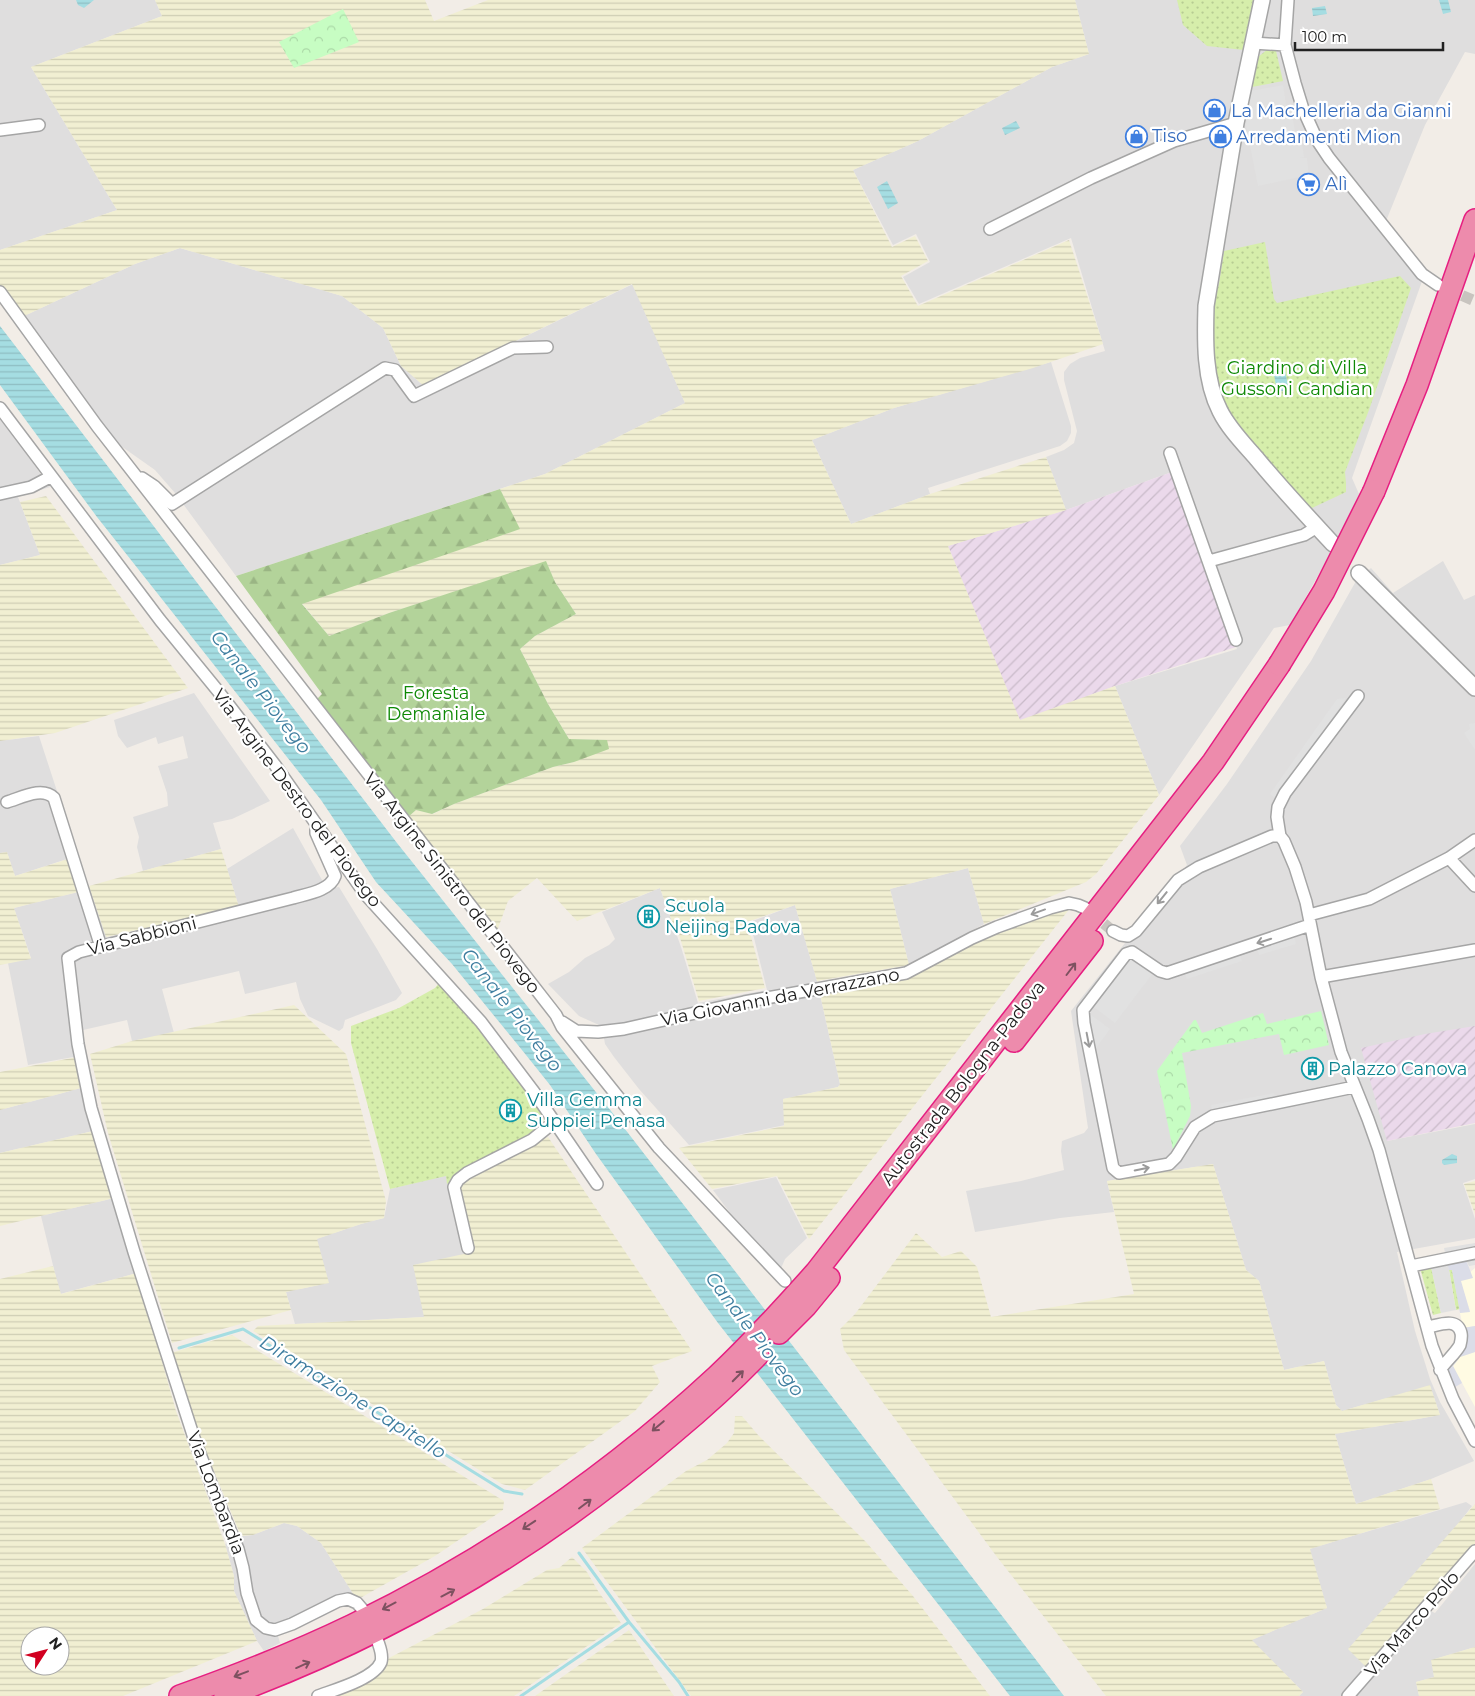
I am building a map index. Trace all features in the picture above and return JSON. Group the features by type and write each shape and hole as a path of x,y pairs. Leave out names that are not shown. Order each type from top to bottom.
{"highway":[{"name":"Autostrada Bologna-Padova","path":"1379,495 1475,220"},
{"name":"Autostrada Bologna-Padova","path":"225,1696 276,1677 357,1640 463,1585 518,1551 572,1514 643,1459 699,1402 758,1336 820,1277 1284,669 1324,591 1379,495 1424,404 1475,259"},
{"name":"Autostrada Bologna-Padova","path":"180,1696 270,1663 354,1625 460,1568 526,1527 641,1441 699,1402"}],"street":[{"path":"1262,0 1236,123 1206,306 1206,340 1210,382 1220,411 1237,436 1333,544"},
{"path":"1288,0 1285,44 1303,109 1325,152 1422,274 1438,285"},
{"path":"1253,43 1285,44"},
{"path":"990,229 1091,178 1174,140 1236,123"},
{"path":"0,130 39,125"},
{"name":"Via Argine Sinistro del Piovego","path":"0,292 97,426 556,1016 562,1027 659,1148 785,1281"},
{"name":"Via Argine Sinistro del Piovego","path":"134,473 154,486 172,504 385,368 395,370 414,396 513,348 547,347"},
{"name":"Via Argine Destro del Piovego","path":"0,408 160,620 275,765 365,894 481,1022 534,1092 597,1184"},
{"path":"1170,453 1236,640"},
{"path":"0,494 31,487 50,476"},
{"path":"1209,561 1304,535 1317,527"},
{"path":"1359,573 1475,688"},
{"path":"1358,696 1285,793 1278,807 1277,817 1280,836 1295,867 1309,920 1321,978 1341,1052 1379,1150 1440,1370 1475,1441"},
{"path":"6,802 41,792 54,798 101,947"},
{"name":"Via Sabbioni","path":"134,1252 89,1100 78,1044 68,958 79,952 293,898 327,886 335,876 317,838 316,830 318,827"},
{"path":"1113,931 1128,936 1136,931 1178,880 1199,867 1272,836 1280,836"},
{"path":"1354,1087 1213,1116 1196,1127 1174,1160 1169,1164 1119,1173 1113,1168 1083,1010 1126,954 1132,952 1160,971 1167,973 1369,899 1449,858 1475,840"},
{"path":"1449,858 1475,886"},
{"name":"Via Giovanni da Verrazzano","path":"556,1016 564,1024 576,1030 598,1032 624,1029 744,1002 906,973 997,927 1050,908 1069,904 1085,908"},
{"path":"1321,978 1475,950"},
{"path":"468,1248 454,1187 458,1180 467,1173 532,1140 554,1122"},
{"name":"Via Lombardia","path":"134,1252 194,1438 238,1549 244,1568 247,1593 256,1620 266,1628 275,1630 292,1624 338,1601 348,1600 357,1603 363,1610"},
{"path":"1411,1266 1475,1253"},
{"path":"1428,1328 1451,1323 1458,1327 1461,1332 1459,1346 1440,1370"},
{"name":"Via Marco Polo","path":"1348,1696 1475,1551"},
{"path":"318,1696 350,1684 375,1669 381,1662 382,1652 378,1642"}],"shaded area":[{"path":"0,0 155,0 162,16 31,67 117,210 0,250"},
{"path":"155,0 425,0 434,21 488,0 1075,0 1089,54 1052,67 918,141 853,170 892,247 915,236 928,261 901,276 918,306 1069,240 1103,344 1033,368 894,408 812,440 851,524 930,494 1046,457 1066,510 948,546 1020,720 1115,686 1159,795 1096,874 1086,882 984,924 968,868 890,889 909,965 817,981 795,905 747,922 765,988 699,1001 678,931 675,930 660,888 577,921 537,878 508,901 497,931 407,818 416,810 433,814 454,804 553,767 574,762 607,740 569,739 548,704 520,649 535,636 576,614 555,582 546,562 389,613 329,636 302,603 519,529 500,489 545,474 685,403 632,284 424,386 401,366 383,328 342,296 180,248 135,264 22,317 0,288 0,250 117,210 31,67 162,16"},
{"path":"1075,0 1475,0 1475,54 1465,52 1425,125 1386,221 1426,270 1352,478 1359,494 1337,542 1290,625 1274,628 1159,795 1115,686 1237,649 1172,472 1066,510 1046,457 1064,450 1074,443 1077,431 1064,380 1064,372 1070,364 1080,358 1105,351 1071,238 919,304 903,277 930,262 916,234 893,245 853,170 918,141 1052,67 1089,54"},
{"path":"1283,85 1287,111 1291,110 1295,131 1300,130 1304,157 1300,158 1307,158 1309,175 1258,186 1246,125 1251,91"},
{"path":"180,248 342,296 383,328 401,366 424,386 633,284 685,403 545,474 236,576 175,493 155,470 111,439 22,317 135,264"},
{"path":"1051,362 1071,426 1071,433 1067,441 1060,446 928,488 930,494 851,524 812,440 894,408"},
{"path":"0,417 50,487 18,497 40,555 0,565"},
{"path":"1172,472 1236,647 1115,686 1020,721 948,546 1066,510"},
{"path":"46,496 188,688 55,733 0,741 0,565 40,555 20,502"},
{"path":"1443,561 1464,600 1475,595 1475,1026 1387,1141 1475,1124 1475,1179 1463,1183 1475,1219 1475,1238 1397,1252 1415,1331 1430,1379 1440,1402 1474,1461 1431,1479 1356,1504 1335,1434 1440,1415 1430,1386 1342,1411 1336,1405 1324,1361 1284,1370 1259,1281 1246,1270 1213,1164 1107,1181 1114,1212 1060,1218 975,1232 966,1191 1021,1181 1064,1170 1061,1151 1062,1141 1084,1133 1088,1128 1071,1011 1187,865 1180,846 1227,784 1311,661 1356,581 1371,568 1393,593"},
{"path":"194,693 270,801 232,819 213,823 221,849 143,871 137,847 139,837 133,817 168,806 167,793 158,766 188,758 183,736 158,744 156,737 127,748 118,736 114,720"},
{"path":"1346,698 1276,799 1270,794 1337,699"},
{"path":"1475,723 1475,750 1464,733 1470,729 1469,724"},
{"path":"39,736 70,831 77,862 67,859 15,876 7,852 0,853 0,741"},
{"path":"293,828 327,889 339,887 377,949 402,993 396,1000 345,1020 343,1028 339,1031 308,1016 300,999 296,982 245,994 239,971 162,989 174,1033 132,1041 127,1020 83,1030 85,1055 28,1065 8,963 31,958 14,908 78,892 89,886 107,937 239,907 227,869"},
{"path":"221,849 239,907 106,937 89,886"},
{"path":"7,852 15,876 68,859 78,892 14,908 31,959 0,965 0,853"},
{"path":"968,868 984,924 909,965 890,889"},
{"path":"660,888 698,1003 767,990 750,922 795,905 817,981 840,1084 838,1087 783,1099 785,1125 689,1145 639,1089 614,1057 605,1044 599,1025 579,1016 548,984 569,972 585,958 609,945 615,939 602,912"},
{"path":"1071,907 809,1239 777,1176 712,1189 679,1148 784,1126 783,1099 838,1087 840,1084 820,994 911,976 956,950 996,932"},
{"path":"1294,936 1296,944 1259,955 1257,948"},
{"path":"1239,953 1242,961 1187,979 1184,971"},
{"path":"1131,957 1153,973 1115,1023 1091,1005"},
{"path":"294,1005 346,1054 386,1201 384,1218 317,1239 329,1283 286,1292 291,1310 172,1343 108,1133 90,1054 132,1041"},
{"path":"1087,1012 1110,1029 1094,1051"},
{"path":"1078,1025 1082,1025 1109,1160 1105,1161"},
{"path":"1475,1026 1475,1123 1387,1141 1361,1048 1425,1034"},
{"path":"77,1057 81,1088 0,1110 0,1072"},
{"path":"81,1088 93,1131 0,1153 0,1110"},
{"path":"1274,1093 1276,1100 1213,1113 1211,1105"},
{"path":"93,1131 114,1198 0,1226 0,1153"},
{"path":"548,1137 692,1351 652,1366 660,1382 635,1411 525,1490 502,1484 253,1331 258,1326 424,1317 413,1265 473,1252 459,1187 466,1179"},
{"path":"1213,1164 1246,1270 1259,1281 1284,1370 1324,1361 1336,1405 1342,1411 1430,1385 1440,1415 1335,1434 1356,1504 1431,1479 1440,1509 1310,1549 1327,1608 1252,1640 1303,1692 1299,1696 1106,1696 997,1557 844,1350 840,1329 855,1314 916,1233 942,1257 961,1251 977,1267 991,1317 1134,1294 1107,1181"},
{"path":"447,1175 459,1187 473,1252 424,1317 295,1324 286,1292 328,1283 316,1239 384,1218 390,1189"},
{"path":"776,1177 807,1238 785,1259 779,1273 753,1244 713,1190"},
{"path":"1475,1181 1475,1214 1464,1184"},
{"path":"114,1198 137,1273 60,1294 41,1216"},
{"path":"1475,1243 1475,1265 1469,1266 1466,1260 1448,1264 1456,1310 1441,1313 1431,1267 1420,1268 1417,1258 1445,1253 1444,1248"},
{"path":"1466,1260 1473,1278 1461,1281 1470,1312 1460,1313 1452,1270 1449,1270 1447,1263"},
{"path":"53,1266 61,1294 137,1273 176,1411 225,1544 234,1576 234,1591 257,1641 123,1696 0,1696 0,1279"},
{"path":"1475,1268 1475,1326 1463,1328 1460,1313 1470,1311 1460,1281"},
{"path":"1475,1326 1475,1352 1460,1357 1453,1366 1462,1383 1455,1387 1446,1369 1463,1328"},
{"path":"232,1335 504,1501 503,1510 435,1556 362,1597 354,1595 321,1543 297,1526 284,1523 253,1535 241,1536 203,1445 171,1353"},
{"path":"1475,1352 1475,1407 1453,1366 1460,1357"},
{"path":"735,1416 742,1416 758,1435 866,1542 913,1596 990,1696 691,1696 582,1548 686,1471 707,1460 727,1443 734,1433"},
{"path":"1466,1502 1472,1506 1448,1537 1426,1609 1435,1613 1475,1564 1475,1647 1432,1660 1434,1677 1416,1682 1419,1696 1299,1696 1303,1692 1251,1640 1327,1608 1309,1549"},
{"path":"1475,1504 1475,1547 1369,1666 1366,1667 1348,1649"},
{"path":"284,1523 297,1526 321,1543 354,1595 278,1636 280,1643 264,1651 257,1641 234,1591 234,1576 225,1544 241,1536 253,1535"},
{"path":"572,1557 587,1572 621,1623 514,1696 327,1696 383,1668 389,1658 483,1609 547,1570 559,1568"},
{"path":"629,1630 674,1696 535,1696"},
{"path":"1475,1647 1475,1696 1419,1696 1416,1682 1434,1677 1431,1660"}],"green space":[{"path":"1177,0 1253,0 1244,50 1207,46 1183,25"},
{"path":"343,9 359,42 294,68 279,42"},
{"path":"1268,49 1276,51 1283,81 1252,87 1258,57"},
{"name":"Giardino di Villa Gussoni Candian","path":"1265,242 1274,299 1277,303 1400,276 1411,288 1369,410 1345,472 1346,492 1312,508 1298,497 1235,425 1219,393 1212,366 1213,302 1219,284 1224,251"},
{"name":"Foresta Demaniale","path":"500,489 520,529 302,604 329,636 389,613 546,561 555,582 576,614 535,636 520,649 548,704 569,739 607,740 609,749 574,762 553,767 432,814 416,810 407,818 312,704 322,694 236,576"},
{"path":"440,982 480,1030 544,1116 543,1125 507,1149 465,1169 447,1184 446,1176 390,1189 351,1043 351,1026 399,1008 435,988"},
{"path":"1321,1011 1329,1045 1284,1055 1279,1034 1182,1053 1191,1106 1190,1116 1173,1150 1157,1071 1194,1020 1196,1020 1202,1033 1263,1013 1267,1024"},
{"path":"1431,1266 1441,1313 1433,1315 1420,1268"},
{"path":"1449,1270 1452,1270 1460,1309 1456,1310"}],"water":[{"path":"76,0 94,0 84,8 78,5"},
{"path":"1439,0 1448,0 1451,12 1443,14"},
{"path":"1325,6 1327,14 1313,16 1312,8"},
{"path":"1016,121 1020,128 1005,135 1002,128"},
{"path":"887,181 898,203 888,209 877,187"},
{"name":"Canale Piovego","path":"0,326 397,843 611,1111 1064,1696 1010,1696 718,1323 596,1154 550,1085 452,964 376,882 321,800 97,517 0,385"},
{"path":"1284,366 1289,390 1277,392 1273,368"},
{"path":"1452,1154 1457,1156 1457,1163 1444,1165 1442,1160"}],"waterway":[{"name":"Diramazione Capitello","path":"179,1348 243,1329 504,1491 522,1494"},
{"name":"Diramazione Capitello","path":"579,1553 629,1622"},
{"path":"521,1696 629,1622 679,1682 688,1696"}],"tunnel":[{"path":"1447,289 1475,301"},
{"path":"1091,913 1113,931"}],"place":[{"name":"La Machelleria da Gianni","path":"1215,111"},
{"name":"Tiso","path":"1136,136"},
{"name":"Arredamenti Mion","path":"1220,137"},
{"name":"Alì","path":"1309,184"},
{"name":"Scuola Neijing Padova","path":"649,916"},
{"name":"Palazzo Canova","path":"1312,1069"},
{"name":"Villa Gemma Suppiei Penasa","path":"511,1110"}]}
